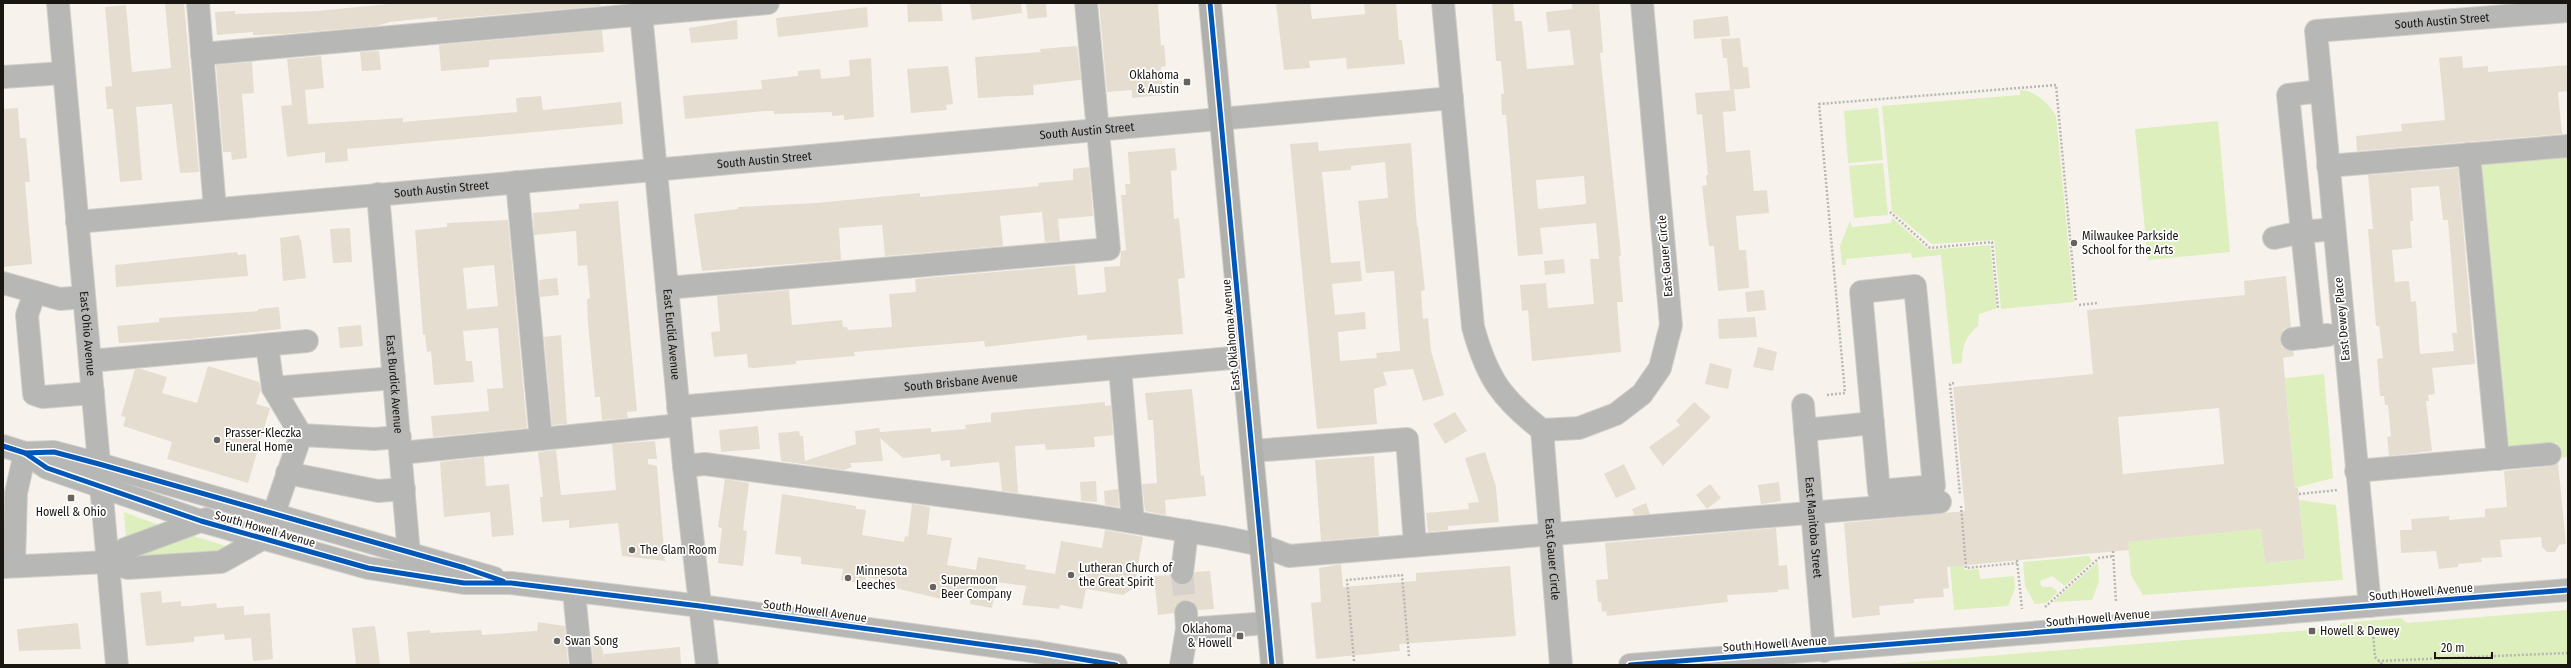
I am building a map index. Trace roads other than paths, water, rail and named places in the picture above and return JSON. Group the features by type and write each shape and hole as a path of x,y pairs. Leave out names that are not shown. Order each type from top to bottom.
{"main road":[{"name":"East Oklahoma Avenue","path":"1210,3 1272,665"}],"street":[{"name":"East Ohio Avenue","path":"58,3 117,665"},
{"path":"198,3 215,209"},
{"path":"202,54 641,9 768,3"},
{"path":"667,288 1109,249 1086,3"},
{"path":"1443,3 1473,327 1482,362 1497,387 1518,411 1542,430"},
{"name":"East Gauer Circle","path":"1561,665 1549,534 1542,430 1579,428 1616,414 1642,394 1660,368 1671,325 1642,3"},
{"name":"East Euclid Avenue","path":"641,9 684,466 707,665"},
{"name":"South Austin Street","path":"2316,31 2568,11"},
{"name":"East Dewey Place","path":"2316,31 2343,334 2370,606"},
{"path":"3,77 64,73"},
{"path":"2321,91 2288,94 2302,232 2303,338 2343,334"},
{"name":"South Austin Street","path":"77,222 1452,98"},
{"path":"2328,166 2568,146"},
{"path":"2469,154 2498,459"},
{"path":"517,182 541,439"},
{"name":"East Burdick Avenue","path":"378,194 411,575"},
{"path":"2274,238 2302,232 2334,229"},
{"path":"3,283 60,300 84,297"},
{"path":"1915,286 1934,486 1879,491 1873,423 1861,292 1915,286"},
{"path":"35,292 27,315 34,394 43,397 93,393"},
{"path":"90,361 308,341"},
{"path":"267,345 273,388 301,435 274,513"},
{"name":"South Brisbane Avenue","path":"301,435 374,439 400,445 541,439 679,416 1120,368 1243,357"},
{"path":"1120,368 1133,522"},
{"path":"273,388 394,378"},
{"name":"East Manitoba Street","path":"1803,405 1824,651"},
{"path":"1805,430 1873,423"},
{"path":"1252,451 1407,439 1415,545"},
{"name":"South Howell Avenue","path":"3,446 25,453 47,468 201,521 368,568 464,583 511,583 700,606 1038,652 1116,665"},
{"name":"South Howell Avenue","path":"25,453 54,452 99,464 274,513 409,554 465,568 511,583"},
{"path":"25,453 16,493 8,566 108,562 128,568 221,562 262,539"},
{"path":"2356,471 2550,454"},
{"path":"684,466 705,464 1133,522 1261,545 1289,556 1940,502"},
{"path":"287,473 378,491 404,489"},
{"path":"108,562 125,550 242,504"},
{"path":"1182,573 1187,531"},
{"name":"South Howell Avenue","path":"1630,665 1824,651 1876,656 2370,606 2568,590"},
{"path":"574,591 581,665"},
{"path":"1181,665 1186,620 1268,623"}],"tunnel":[{"path":"1182,573 1186,612"}],"place":[{"name":"Oklahoma & Austin","path":"1187,82"},
{"name":"Milwaukee Parkside School for the Arts","path":"2074,243"},
{"name":"Prasser-Kleczka Funeral Home","path":"217,440"},
{"name":"Howell & Ohio","path":"71,498"},
{"name":"The Glam Room","path":"632,550"},
{"name":"Lutheran Church of the Great Spirit","path":"1071,575"},
{"name":"Minnesota Leeches","path":"848,578"},
{"name":"Supermoon Beer Company","path":"933,587"},
{"name":"Howell & Dewey","path":"2312,631"},
{"name":"Oklahoma & Howell","path":"1240,636"},
{"name":"Swan Song","path":"557,641"}]}
